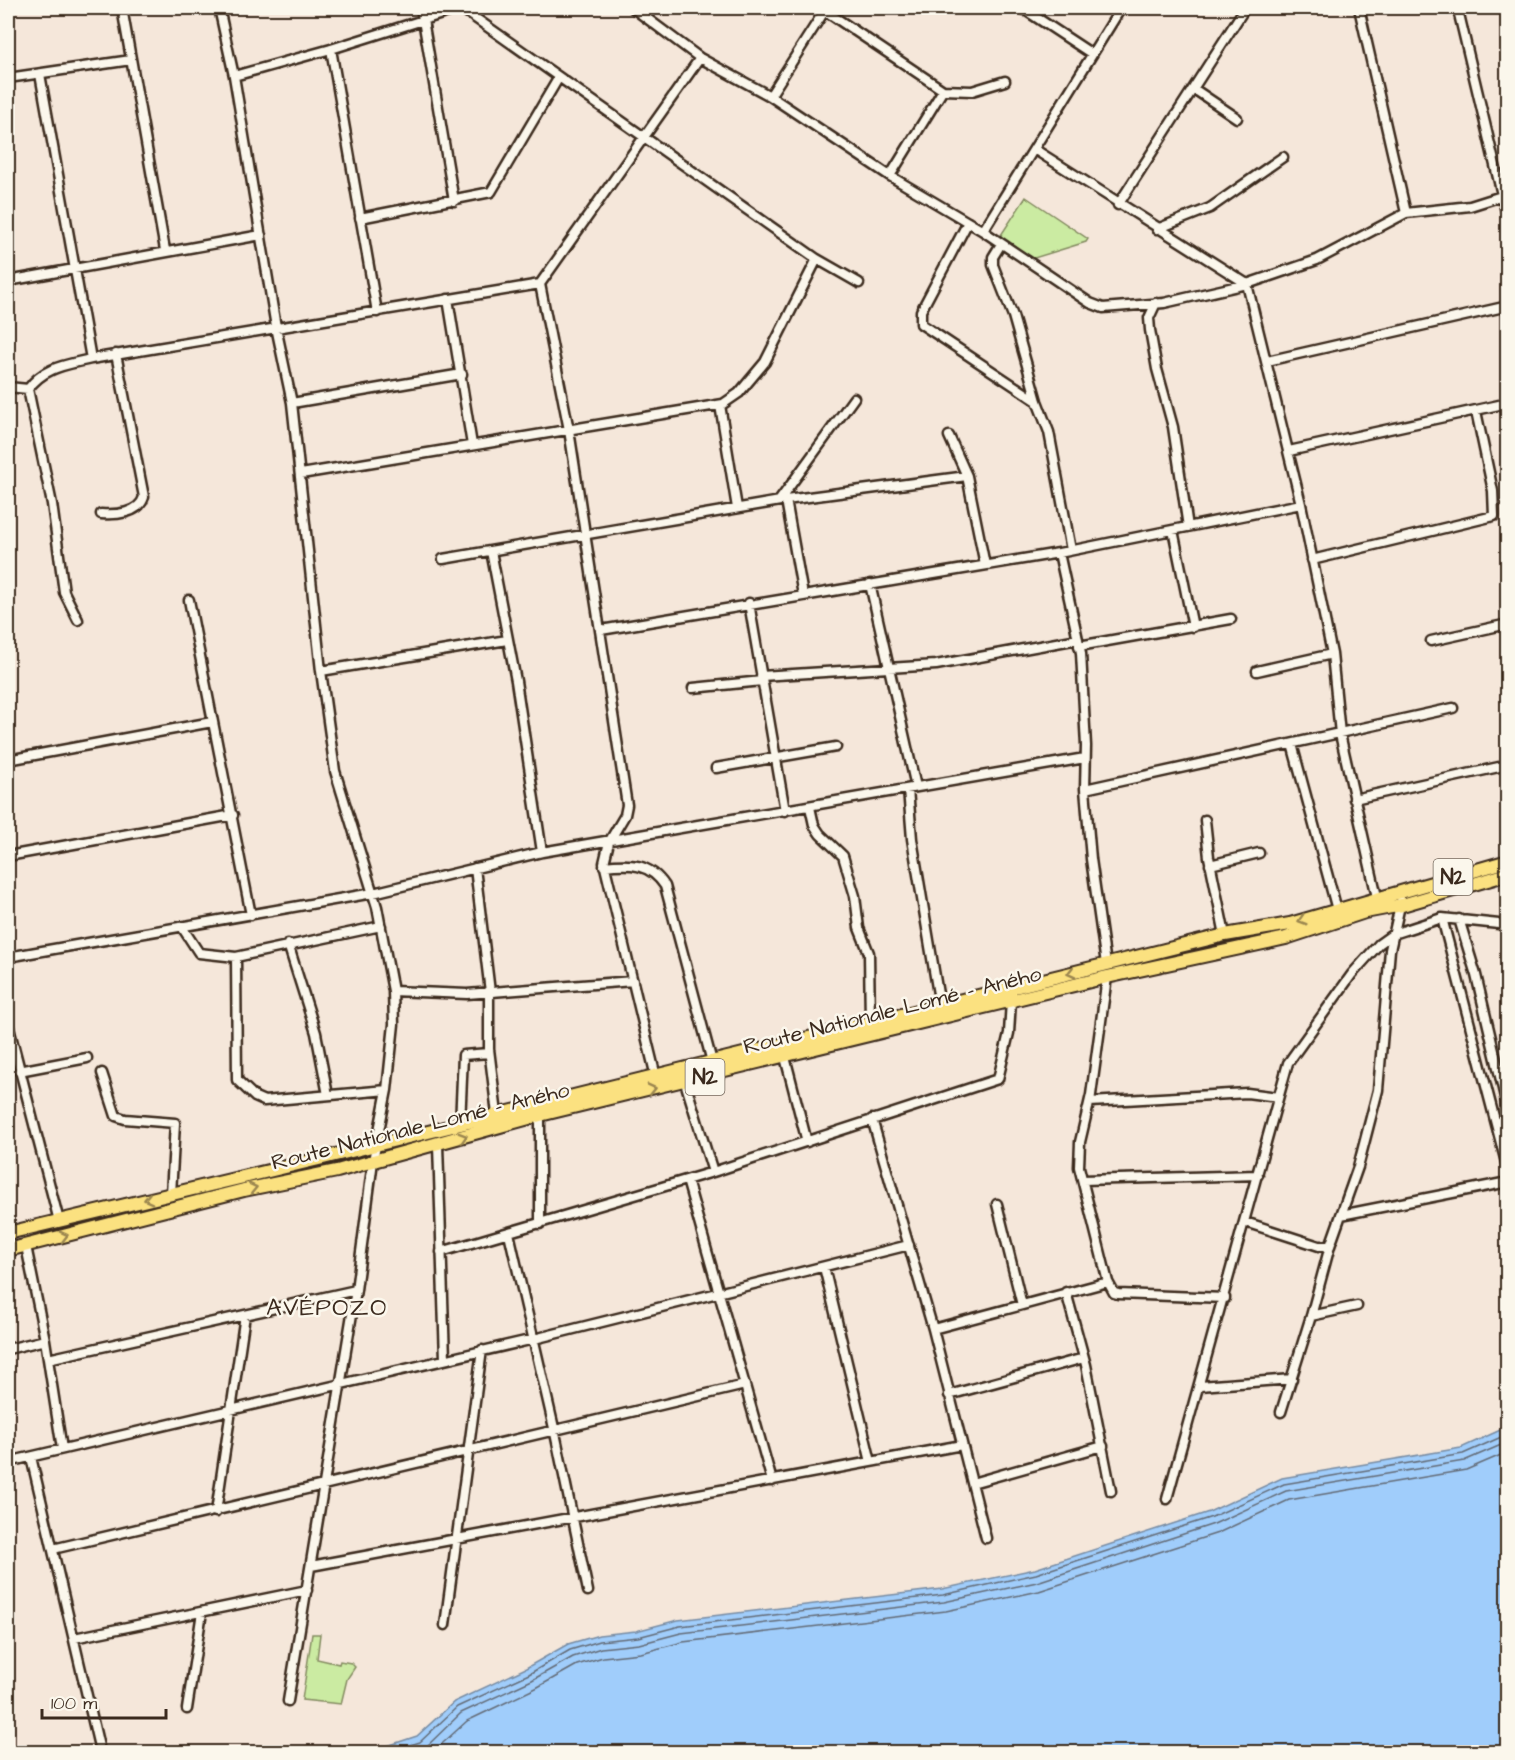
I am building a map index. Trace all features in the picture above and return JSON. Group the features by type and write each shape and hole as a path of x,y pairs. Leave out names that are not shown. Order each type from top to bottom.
{"highway":[{"name":"N2","path":"1398,891 1508,861"},
{"name":"Route Nationale Lomé - Aného","path":"8,1250 244,1190 373,1161 540,1115 685,1082 1107,977 1286,938 1365,912 1418,901 1508,874"},
{"name":"Route Nationale Lomé - Aného","path":"8,1233 656,1077 1225,935 1290,924 1398,891"}],"street":[{"path":"122,8 165,250"},
{"path":"219,8 234,76 276,327 292,403 321,671 335,771 373,893 393,991 394,1024 387,1090 373,1161 356,1290 288,1701"},
{"path":"421,8 454,201"},
{"path":"234,76 331,49 461,8 817,258 859,283"},
{"path":"633,8 700,58 770,96 890,176 983,231 1090,303 1103,308 1184,300 1247,285 1317,260 1406,213 1470,206 1504,196"},
{"path":"1022,8 1092,54"},
{"path":"983,231 1121,8"},
{"path":"1118,205 1245,8"},
{"path":"1359,8 1406,213"},
{"path":"1449,8 1461,9 1508,220"},
{"path":"770,96 823,9 943,90 972,91 1005,81"},
{"path":"331,49 377,312"},
{"path":"656,1077 604,866 609,842 625,814 627,805 586,535 540,284 700,58"},
{"path":"8,78 131,60"},
{"path":"40,74 90,359"},
{"path":"360,218 485,195 495,188 559,77"},
{"path":"1194,89 1238,118"},
{"path":"890,176 943,90"},
{"path":"1034,149 1118,205 1247,285 1301,504 1332,654 1340,734 1377,897"},
{"path":"1157,229 1210,208 1283,157"},
{"path":"968,222 921,311 921,324 1037,401"},
{"path":"8,281 165,250 261,235"},
{"path":"1001,244 993,257 993,265 1018,331 1037,401 1049,432 1071,550"},
{"path":"301,474 720,405 739,393 765,362 817,258"},
{"path":"78,620 64,592 52,504 28,389 37,376 48,370 116,354 540,284"},
{"path":"448,299 472,445"},
{"path":"1156,303 1149,318 1150,330 1157,369 1173,427 1188,526"},
{"path":"1267,361 1508,306"},
{"path":"101,514 124,513 141,503 144,497 116,354"},
{"path":"292,403 462,374"},
{"path":"8,387 28,389"},
{"path":"802,595 782,501 855,398"},
{"path":"1288,451 1508,404"},
{"path":"720,405 738,508"},
{"path":"1312,560 1494,516 1492,490 1476,411"},
{"path":"949,436 967,476 985,565"},
{"path":"443,559 782,501 967,476"},
{"path":"601,630 749,603 1059,553 1301,504"},
{"path":"1173,530 1193,627"},
{"path":"491,551 542,852"},
{"path":"1059,553 1079,642 1086,746 1085,789 1091,859 1106,964"},
{"path":"870,584 912,788 912,839 940,1006"},
{"path":"189,600 251,915"},
{"path":"749,603 785,811"},
{"path":"693,688 762,678 936,665 1079,642 1193,627 1232,619"},
{"path":"1431,641 1508,624"},
{"path":"321,671 507,640"},
{"path":"1257,671 1332,654"},
{"path":"1085,789 1203,761 1340,734 1454,708"},
{"path":"8,760 212,722"},
{"path":"1292,744 1337,910"},
{"path":"716,768 836,747"},
{"path":"8,957 373,893 542,852 1085,758"},
{"path":"1354,799 1508,765"},
{"path":"810,807 814,825 820,834 843,855 852,885 859,928 870,953 870,1024"},
{"path":"8,856 233,815"},
{"path":"1205,819 1210,865 1225,935"},
{"path":"1210,865 1259,853"},
{"path":"604,866 629,863 648,868 666,886 712,1062"},
{"path":"475,868 489,992 489,1053 497,1114"},
{"path":"1281,1412 1311,1316 1329,1246 1364,1147 1378,1089 1393,934 1402,905 1398,891"},
{"path":"1442,918 1508,1170"},
{"path":"1167,1499 1225,1298 1288,1063 1367,956 1393,934 1442,918 1508,925"},
{"path":"1459,919 1476,975 1508,1110"},
{"path":"182,927 199,953 236,957 288,944 381,926"},
{"path":"288,944 316,1034 328,1095"},
{"path":"236,957 237,1080 255,1097 264,1101 387,1090"},
{"path":"1107,977 1090,1102 1079,1154 1083,1180 1108,1282 1114,1293 1118,1294 1225,1298"},
{"path":"393,991 489,992 633,981"},
{"path":"441,1252 713,1172 872,1119 965,1092 998,1079 1009,1033 1011,1001"},
{"path":"8,1023 12,1061 19,1071 59,1221"},
{"path":"460,1124 463,1054 489,1053"},
{"path":"785,1057 807,1142"},
{"path":"19,1071 87,1058"},
{"path":"102,1073 116,1116 120,1119 175,1123 171,1194"},
{"path":"685,1082 713,1172"},
{"path":"1090,1102 1247,1093 1278,1097"},
{"path":"540,1115 540,1224"},
{"path":"872,1119 933,1329 986,1538"},
{"path":"438,1144 445,1359"},
{"path":"1083,1180 1258,1175"},
{"path":"687,1180 772,1481"},
{"path":"1341,1215 1508,1182"},
{"path":"996,1204 1022,1305"},
{"path":"1245,1222 1319,1246 1329,1246"},
{"path":"509,1233 555,1428 588,1591"},
{"path":"8,1462 534,1339 909,1245"},
{"path":"26,1246 45,1340 62,1449"},
{"path":"824,1267 871,1462"},
{"path":"933,1329 1108,1282"},
{"path":"48,1359 356,1290"},
{"path":"1066,1292 1084,1358 1111,1491"},
{"path":"1311,1316 1357,1306"},
{"path":"216,1512 245,1315"},
{"path":"8,1350 45,1340"},
{"path":"445,1625 482,1350"},
{"path":"950,1395 1084,1358"},
{"path":"1200,1386 1292,1379"},
{"path":"53,1549 216,1512 555,1428 745,1385"},
{"path":"311,1566 962,1445"},
{"path":"972,1483 1103,1446"},
{"path":"31,1457 100,1751"},
{"path":"74,1638 307,1590"},
{"path":"187,1709 202,1612"}],"green space":[{"path":"1026,197 1088,239 1086,242 1031,259 999,238"},
{"path":"312,1634 320,1634 317,1659 339,1664 340,1661 351,1663 355,1667 347,1679 341,1704 302,1700"}],"water":[{"path":"1507,1427 1507,1752 369,1752 417,1736 454,1702 526,1668 568,1644 599,1635 636,1631 678,1620 942,1589 1035,1569 1209,1512 1282,1478 1461,1448"}],"district":[{"name":"AVÉPOZO","path":"327,1307"}]}
